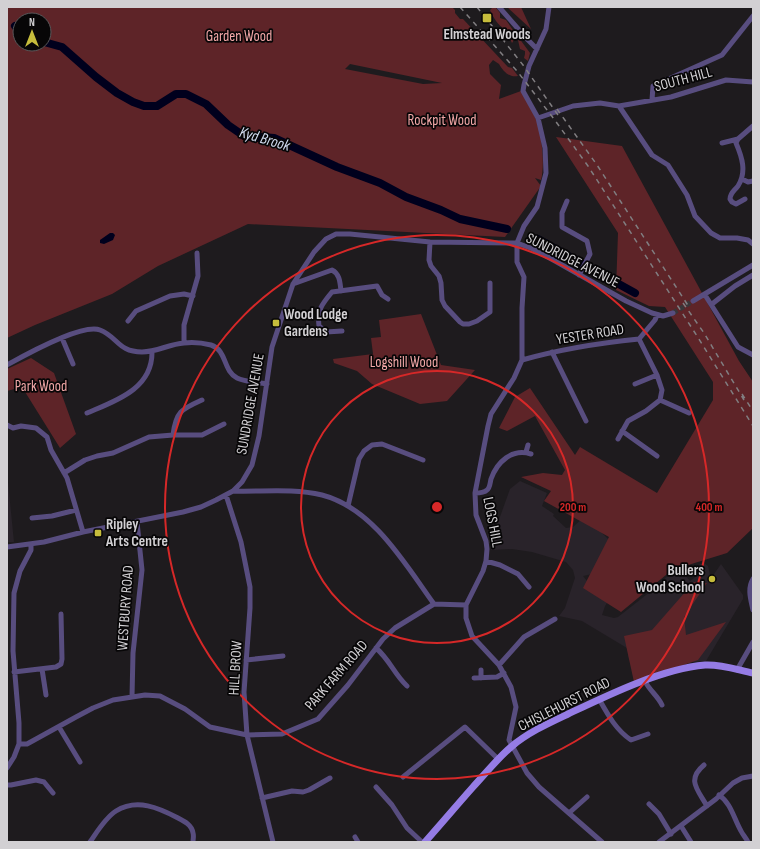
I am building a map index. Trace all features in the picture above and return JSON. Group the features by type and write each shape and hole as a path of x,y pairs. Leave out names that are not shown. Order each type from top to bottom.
{"main road":[{"name":"CHISLEHURST ROAD","path":"425,842 498,759 512,746 534,732 599,699 666,674 694,667 714,665 753,673"}],"street":[{"path":"499,7 537,49"},
{"path":"517,243 524,226 537,207 546,173 545,148 538,118 524,91 529,66 546,29 549,7"},
{"path":"652,100 653,86 722,55 753,16"},
{"name":"SOUTH HILL","path":"538,118 572,106 600,103 619,106 671,97 726,80 753,82"},
{"path":"619,106 652,155 668,165 687,195 695,216 711,233 720,238 737,238 748,240 753,244"},
{"path":"722,143 738,139 753,126"},
{"path":"738,139 736,143 742,159 742,179 732,192 730,200 736,204 745,199"},
{"path":"742,179 748,182 753,181"},
{"path":"567,201 562,213 562,227 587,241 590,254 580,275"},
{"name":"SUNDRIDGE AVENUE","path":"7,547 31,544 195,509 233,491 242,482 252,465 257,444 272,347 293,284 314,252 326,239 336,234 430,242 517,243 580,275 626,301 657,315"},
{"path":"430,242 431,266 439,276 442,300 445,306 460,322 463,324 469,324 477,321 490,312 490,283"},
{"name":"LOGS HILL","path":"466,604 483,571 488,549 476,515 475,492 478,471 491,414 514,378 522,360 522,308 524,277 518,262 517,243"},
{"path":"184,342 184,325 198,276 197,253"},
{"path":"693,301 753,265"},
{"path":"293,284 332,270 336,272 339,278 341,291"},
{"path":"712,304 735,286 753,275"},
{"path":"342,331 326,332 319,326 318,317 320,306 332,292 377,286 382,295 388,299"},
{"path":"128,320 136,311 170,296 184,294 193,296"},
{"path":"705,295 738,347 753,355"},
{"path":"657,315 663,316 673,313"},
{"name":"YESTER ROAD","path":"522,360 552,352 593,344 639,339 655,320 657,315"},
{"path":"7,365 35,349 62,338 88,329 96,329 104,332 123,348 133,351 152,351 184,342 212,346 219,350 223,355 226,364 233,375 246,380 266,384"},
{"path":"62,338 73,364"},
{"path":"618,439 628,421 646,411 660,400 662,390 657,375 639,339"},
{"path":"87,413 115,401 131,391 142,381 151,368 152,351"},
{"path":"552,352 586,421"},
{"path":"635,384 657,375"},
{"path":"173,435 175,422 179,414 185,407 202,400"},
{"path":"660,400 689,413"},
{"path":"64,473 85,460 113,453 149,437 202,435 224,424"},
{"path":"7,425 13,428 36,428 47,437 51,450 67,478 83,532"},
{"path":"622,431 657,456"},
{"path":"348,506 359,459 364,451 372,444 382,444 423,460"},
{"path":"475,492 485,492 488,489 494,473 507,456 517,452 529,453 528,445"},
{"path":"242,482 246,492"},
{"path":"233,491 306,493 334,499 348,506 373,526 390,544 434,604 466,604 467,623 472,636 486,649 499,665 511,687 516,701 509,740 524,769 532,780 602,842"},
{"name":"HILL BROW","path":"226,495 241,542 250,587 244,692 247,735 273,842"},
{"path":"32,518 52,516 76,510"},
{"name":"WESTBURY ROAD","path":"132,697 133,653 142,570 137,522"},
{"path":"7,768 14,757 19,744 19,723 14,672 10,651 14,593 20,571 31,550 31,544"},
{"path":"486,561 500,565 518,574 528,587"},
{"path":"753,579 749,592 753,610"},
{"name":"PARK FARM ROAD","path":"19,744 27,744 76,717 106,703 145,695 160,696 185,709 210,727 247,735 282,734 318,719 348,685 376,648 395,628 434,604"},
{"path":"14,672 56,667 61,664 61,614"},
{"path":"499,665 524,637 555,618"},
{"path":"737,670 753,642"},
{"path":"376,648 385,656 398,678 408,686"},
{"path":"246,660 283,656"},
{"path":"42,669 46,695"},
{"path":"481,670 481,678"},
{"path":"474,678 497,677 504,673"},
{"path":"644,681 648,688 660,699 662,705"},
{"path":"599,699 607,715 621,734 631,740 648,734"},
{"path":"59,726 80,762"},
{"path":"404,777 465,726 498,759"},
{"path":"704,765 697,771 695,782 696,789 707,806"},
{"path":"659,842 707,806 726,787 745,776 753,776"},
{"path":"262,798 292,791 303,792 330,778"},
{"path":"7,784 16,784 36,780 44,782 53,793"},
{"path":"376,788 392,805 407,828 422,842"},
{"path":"719,795 724,798 748,842"},
{"path":"570,813 587,797"},
{"path":"649,804 659,814 671,834"},
{"path":"90,842 111,815 116,811 127,807 142,805 157,807 185,822 193,830 193,842"},
{"path":"682,826 691,842"},
{"path":"355,837 358,842"}],"shaded area":[{"path":"7,472 14,542 7,542"},
{"name":"Bullers Wood School","path":"520,481 547,493 542,506 554,514 553,516 566,528 573,527 585,516 615,546 592,574 583,576 587,581 613,594 605,606 602,615 614,618 618,617 655,588 669,594 660,583 678,567 690,581 698,575 698,567 700,564 704,563 708,566 712,577 721,564 743,595 743,599 706,661 692,662 670,667 629,660 627,648 582,621 559,616 565,608 575,578 573,570 566,562 532,552 512,549 491,550 492,542 489,543 488,535 490,529 493,530 496,528 510,489"}],"green space":[{"path":"7,7 452,7 460,19 463,19 508,67 512,68 518,76 512,76 507,73 493,60 489,65 490,74 501,85 499,99 521,91 533,112 538,125 541,141 543,158 542,174 541,180 535,178 541,186 505,237 248,224 158,266 112,294 7,338","holes":["350,64 442,83 423,84 345,69"]},
{"path":"493,7 500,13 500,18 506,20 515,33 516,37 512,43 505,29 498,24 493,16 490,10"},
{"path":"507,7 521,7 531,29"},
{"path":"519,38 530,53 528,61 524,58 525,51 520,49"},
{"path":"556,137 622,146 739,361 753,382 753,528 727,553 672,570 621,612 583,588 609,537 544,501 551,491 521,477 543,473 562,475 565,470 535,416 507,431 499,428 515,397 530,388 575,455 580,447 657,493 713,400 713,382 665,307 649,306 616,290 618,233"},
{"name":"Logshill Wood","path":"421,314 441,365 475,370 447,401 420,404 372,384 357,371 334,363 333,359 373,354 371,338 381,337 379,320"},
{"name":"Park Wood","path":"31,358 54,373 76,434 60,448 22,387 7,391 7,369"},
{"path":"694,582 707,583 684,617 686,635 726,622 698,660 634,682 624,636 652,630"}],"water":[{"path":"110,233 115,235 113,240 104,244 100,243 100,240"}],"waterway":[{"name":"Kyd Brook","path":"52,44 62,47 96,77 117,93 133,102 144,106 157,106 176,94 186,94 206,104 228,125 244,136 274,138 337,167 380,183 406,197 460,219 507,229"},
{"name":"Kyd Brook","path":"538,239 581,263"},
{"name":"Kyd Brook","path":"588,267 635,293"}],"tunnel":[{"path":"673,313 693,301"}],"railway":[{"path":"460,7 517,71 588,166 753,426"},
{"path":"477,7 523,65 558,115"},
{"path":"557,109 597,165 689,307"},
{"path":"683,303 704,333 744,400"},
{"path":"742,394 753,411"}],"place":[{"name":"Elmstead Woods","path":"487,18"},
{"name":"Wood Lodge Gardens","path":"276,323"},
{"name":"Ripley Arts Centre","path":"98,533"},
{"name":"Bullers Wood School","path":"712,579"}],"park label":[{"name":"Garden Wood","path":"239,36"},
{"name":"Rockpit Wood","path":"442,120"}]}
